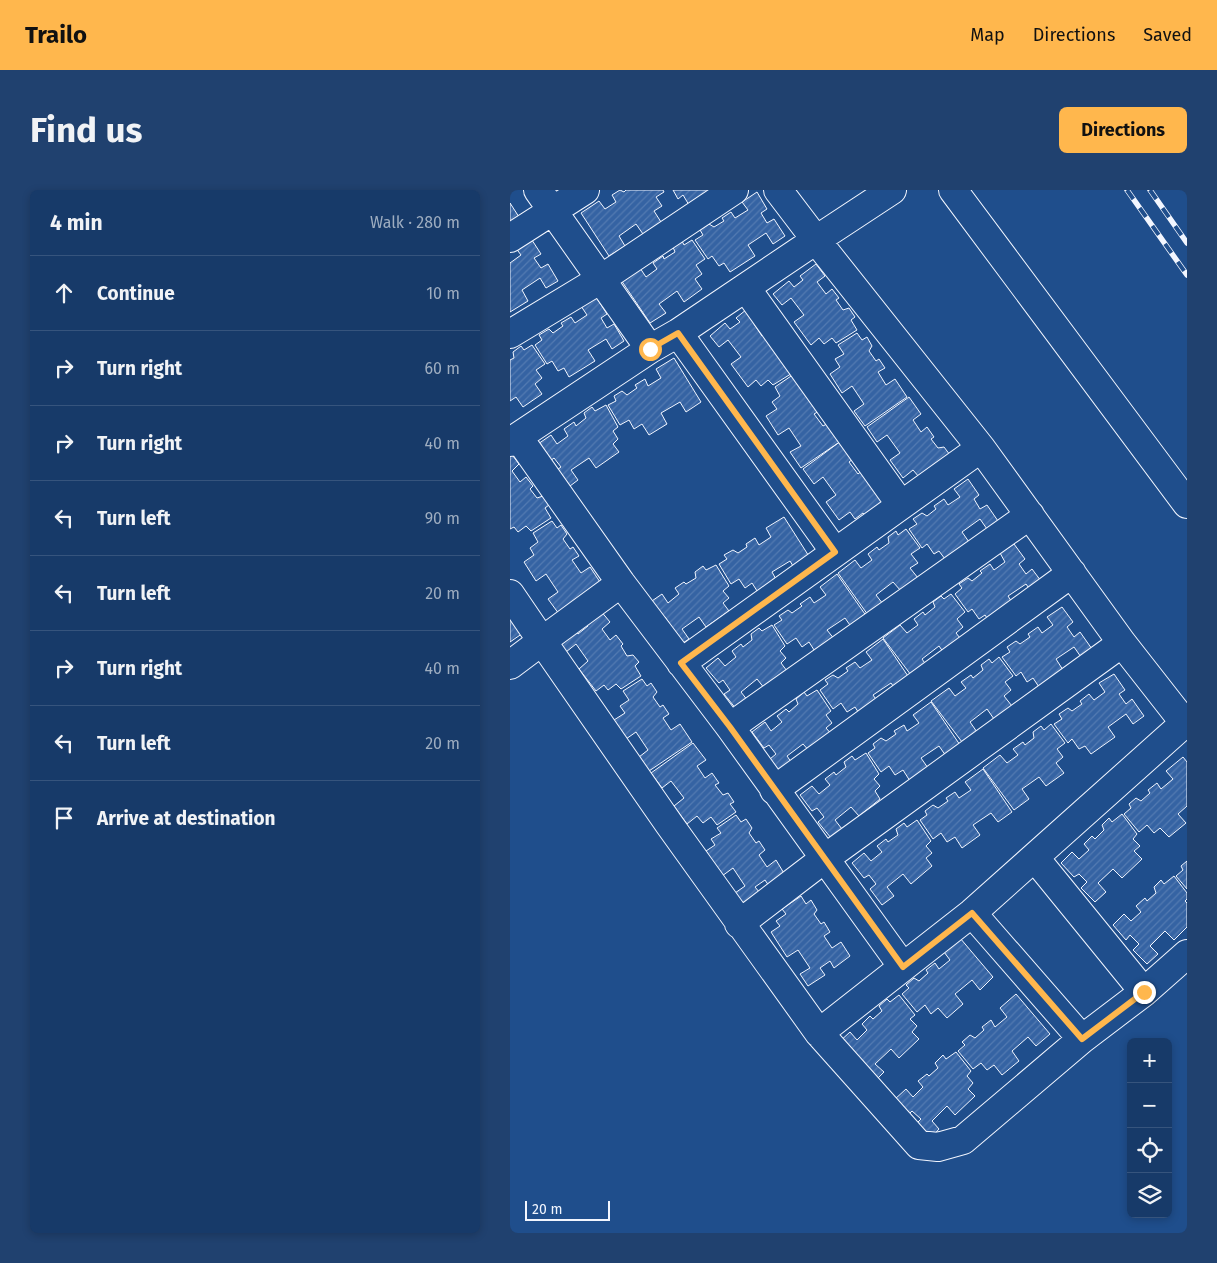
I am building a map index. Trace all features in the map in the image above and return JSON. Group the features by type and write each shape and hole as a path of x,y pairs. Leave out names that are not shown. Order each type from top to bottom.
{"street":[{"path":"510,238 545,201 584,190"},
{"path":"510,334 601,280 734,190"},
{"path":"778,190 981,448 1122,643 1186,723 972,913 819,1033"},
{"path":"892,190 678,333 650,349 514,439 730,727 903,967"},
{"path":"953,190 1187,504"},
{"path":"545,201 650,349"},
{"path":"746,288 901,505"},
{"path":"678,333 835,552"},
{"path":"681,663 981,448"},
{"path":"730,727 1030,515"},
{"path":"774,790 1072,573"},
{"path":"510,665 621,583"},
{"path":"510,594 739,924 819,1033 919,1145 938,1146 963,1140 1082,1039 1144,992 1187,954"},
{"path":"739,924 824,859 1122,643"},
{"path":"1035,858 1144,992"},
{"path":"972,913 1082,1039"}],"building":[{"path":"620,190 624,192 626,190 663,190 664,192 656,197 662,206 654,211 661,222 643,234 636,224 619,236 625,246 609,256 581,213 599,201 605,209 616,202 612,195"},
{"path":"673,190 712,190 689,205 683,195 678,199"},
{"path":"757,192 767,209 761,213 767,223 774,219 785,236 773,244 766,233 748,245 755,256 730,272 724,263 719,266 712,256 708,259 695,240 703,235 700,230 709,224 714,227 724,221 722,218 731,212 735,218 748,210 742,202"},
{"path":"510,203 519,217 510,222"},
{"path":"530,237 541,254 534,258 541,268 548,264 558,281 546,288 540,278 522,290 528,301 510,312 510,263 521,255 515,247"},
{"path":"692,240 705,259 696,265 702,274 695,279 702,289 684,302 677,291 659,304 666,313 650,323 621,280 640,268 646,277 657,269 653,263 663,256 664,259 675,252 673,247 682,241 684,245"},
{"path":"816,264 825,276 817,282 826,294 832,289 839,298 836,300 843,310 849,308 855,317 851,320 857,330 836,343 832,338 824,344 819,338 811,345 794,322 804,315 791,298 782,305 773,294 789,281 794,287 803,280 800,276"},
{"path":"596,297 607,314 601,318 607,328 614,324 624,341 612,349 606,339 588,350 595,361 569,377 564,368 558,371 552,361 547,364 535,345 542,340 539,335 549,329 553,333 563,326 561,323 571,317 575,323 587,315 581,306"},
{"path":"752,305 762,318 754,324 762,336 768,331 794,372 773,385 768,380 761,386 756,380 748,387 731,364 741,357 728,340 719,347 710,336 725,323 730,329 740,322 736,318"},
{"path":"857,333 862,340 867,337 872,346 869,351 876,361 879,359 885,368 878,372 886,385 895,379 907,397 865,426 854,411 864,404 852,386 842,393 830,374 840,367 835,359 844,354 838,345"},
{"path":"532,345 545,364 536,370 542,378 535,384 542,394 523,407 516,397 510,401 510,360 514,358 513,352 521,346 524,350"},
{"path":"674,358 701,402 686,412 680,402 661,413 667,424 649,435 642,424 634,429 629,420 620,425 608,405 616,401 614,396 622,391 627,395 637,388 635,385 645,379 648,386 661,378 656,369"},
{"path":"794,374 821,410 814,414 823,426 832,421 844,439 801,468 790,452 801,446 789,428 778,435 766,416 777,409 772,402 780,396 775,387"},
{"path":"909,397 921,414 913,420 921,432 927,427 934,437 931,439 938,448 944,447 950,455 919,477 913,470 903,478 890,460 900,453 887,435 877,442 867,427"},
{"path":"606,405 618,427 613,431 618,439 613,444 619,452 596,468 589,458 571,470 578,480 566,489 554,472 561,467 554,458 550,461 538,444 551,435 557,444 568,436 564,429 574,422 576,426 586,418 584,413 592,407 595,411"},
{"path":"845,438 857,456 849,462 858,474 864,469 888,508 869,521 863,513 855,519 850,512 839,520 826,502 836,495 823,477 814,484 803,469"},
{"path":"510,452 519,464 512,471 520,482 526,477 533,486 530,489 537,498 543,496 549,505 545,508 551,518 531,531 526,526 518,532 514,527 510,529"},
{"path":"968,479 979,495 974,499 980,509 987,505 998,521 987,529 980,519 962,532 969,542 945,559 939,551 934,554 927,544 922,548 909,529 917,524 913,519 922,513 927,516 936,509 934,506 944,499 948,505 960,497 954,489"},
{"path":"784,517 812,561 796,571 790,561 772,572 778,583 759,594 752,583 745,588 739,579 731,584 719,564 727,559 724,555 733,550 738,553 755,538 759,545 771,537 766,528"},
{"path":"552,521 557,528 561,525 567,534 563,539 570,549 573,547 579,556 572,560 581,573 590,567 602,585 559,614 548,599 558,592 546,574 536,581 524,562 534,555 530,548 538,542 533,533"},
{"path":"906,529 920,548 911,554 918,563 910,568 918,578 901,591 893,582 876,595 883,604 868,615 838,573 855,560 861,568 872,560 868,554 877,547 879,550 889,543 888,537 896,531 898,535"},
{"path":"1014,544 1025,559 1019,564 1026,574 1032,569 1044,585 1033,594 1026,584 1008,596 1015,607 991,624 985,615 979,619 972,609 968,612 955,594 962,588 959,584 968,578 972,581 982,573 980,571 990,564 994,570 1005,562 1000,553"},
{"path":"716,565 729,586 723,591 729,598 723,603 729,611 706,627 699,617 682,629 689,639 677,647 665,631 671,626 665,617 660,620 649,603 662,594 668,603 679,594 675,588 684,582 686,584 696,578 695,572 703,566 706,570"},
{"path":"837,574 867,617 852,628 845,618 827,630 835,640 816,653 809,642 802,647 796,638 787,644 774,625 782,620 779,616 788,610 792,613 810,597 814,603 826,595 820,587"},
{"path":"951,594 965,612 957,619 963,627 956,633 964,643 946,656 939,646 922,659 929,669 914,679 883,638 900,625 907,633 918,625 914,619 923,612 925,615 935,607 933,602 941,596 944,599"},
{"path":"1062,607 1073,622 1067,627 1074,637 1080,632 1092,649 1081,657 1074,647 1056,659 1063,670 1039,687 1033,678 1027,682 1021,672 1016,676 1002,657 1010,652 1007,647 1016,641 1020,644 1030,637 1028,634 1038,627 1042,633 1053,625 1047,617"},
{"path":"600,610 610,622 602,629 610,640 616,635 623,644 621,646 627,656 633,655 639,662 635,666 641,676 621,689 616,684 608,690 604,685 596,691 579,669 588,661 576,644 566,652 557,640 574,627 578,634 588,626 585,622"},
{"path":"510,616 526,631 510,642"},
{"path":"772,625 785,646 780,651 786,658 781,663 787,671 765,689 757,679 741,692 748,701 737,710 724,694 730,690 723,680 719,683 706,668 718,658 725,666 736,657 732,651 741,644 743,647 752,640 751,634 759,628 762,631"},
{"path":"883,639 912,682 898,693 891,683 873,695 880,705 862,718 855,707 847,712 841,703 833,709 820,690 828,684 825,680 833,675 838,678 848,671 846,668 855,662 860,668 872,660 866,652"},
{"path":"999,657 1013,676 1005,682 1011,690 1004,696 1012,706 994,719 987,709 970,722 977,732 962,742 931,701 949,688 955,696 966,688 961,682 971,675 973,678 983,670 981,665 989,659 992,663"},
{"path":"1114,674 1125,690 1119,694 1126,704 1132,699 1144,716 1133,724 1126,714 1108,727 1115,737 1091,754 1085,746 1079,749 1072,739 1068,743 1054,724 1062,719 1059,714 1068,708 1072,711 1082,704 1080,701 1089,694 1094,700 1105,692 1099,683"},
{"path":"642,679 647,686 651,683 657,692 653,697 660,707 663,705 669,714 663,718 671,730 680,724 692,742 649,771 639,757 648,750 636,732 626,739 614,720 625,713 620,706 629,700 623,691"},
{"path":"817,690 831,711 826,715 832,723 826,728 833,736 811,753 803,744 787,756 794,766 782,775 770,759 776,754 769,745 764,748 752,732 765,722 771,731 782,722 777,716 786,709 789,712 798,704 796,699 804,692 807,696"},
{"path":"931,702 960,745 946,756 939,746 921,758 928,768 910,781 903,770 895,775 889,766 881,772 868,753 875,748 873,744 881,738 886,741 896,734 894,731 904,725 907,731 919,723 913,715"},
{"path":"1051,724 1065,743 1057,749 1063,757 1056,763 1064,773 1046,786 1039,777 1022,789 1029,799 1014,810 983,768 1000,755 1007,763 1018,755 1013,749 1023,742 1025,745 1034,738 1033,732 1041,726 1044,730"},
{"path":"693,743 706,760 697,766 705,778 712,773 719,783 715,785 723,795 728,793 734,802 730,804 736,812 717,825 711,817 703,823 697,816 687,824 674,806 684,798 671,781 662,788 651,773"},
{"path":"866,753 879,774 874,779 880,786 875,791 880,799 859,816 851,807 835,820 842,829 831,838 818,822 824,817 817,808 812,811 800,795 812,786 819,794 830,785 825,779 834,772 836,775 846,767 844,762 852,756 855,760"},
{"path":"1183,757 1187,762 1187,806 1178,814 1186,823 1169,837 1160,828 1154,833 1147,825 1139,832 1124,814 1131,808 1129,804 1136,798 1141,801 1150,793 1148,790 1157,783 1161,789 1173,779 1166,771"},
{"path":"983,769 1012,812 998,822 991,813 973,825 980,835 962,848 955,837 947,842 941,833 933,839 920,820 927,815 925,811 933,805 938,808 948,801 946,798 955,792 959,798 971,790 965,782"},
{"path":"1122,814 1137,834 1133,839 1140,846 1134,851 1142,859 1122,878 1113,869 1098,883 1106,892 1095,902 1081,888 1087,882 1079,874 1074,877 1061,863 1072,852 1079,859 1089,850 1084,844 1092,836 1095,839 1104,830 1102,825 1109,818 1112,822"},
{"path":"736,815 741,822 746,819 752,828 749,833 756,843 759,841 765,850 759,855 767,867 776,860 785,875 769,886 765,880 755,887 760,893 743,905 735,893 745,886 733,868 722,876 706,851 715,845 711,839 721,833 717,828"},
{"path":"917,820 931,841 926,846 932,853 926,858 932,866 911,884 903,874 887,887 894,896 882,905 870,889 876,884 869,875 864,878 852,863 864,853 871,861 882,852 877,846 886,839 888,842 898,835 896,829 904,823 907,827"},
{"path":"1187,861 1187,889 1176,876 1183,870 1181,866"},
{"path":"1174,876 1187,893 1185,901 1187,903 1187,927 1174,940 1165,931 1150,946 1158,954 1147,964 1133,950 1139,944 1130,935 1126,940 1113,925 1124,914 1131,921 1141,912 1136,906 1145,898 1147,901 1156,893 1154,887 1161,880 1164,884"},
{"path":"801,896 806,904 811,900 817,910 814,914 821,924 824,922 830,932 824,936 832,948 841,942 850,956 834,968 830,961 820,968 825,975 808,986 800,974 810,968 798,950 787,957 771,932 780,926 776,921 786,914 782,909"},
{"path":"960,938 993,977 980,990 972,980 955,994 963,1004 947,1018 938,1008 931,1014 925,1005 917,1012 902,994 909,988 906,985 914,978 919,981 928,973 926,970 935,963 939,969 950,960 944,952"},
{"path":"1016,994 1050,1034 1036,1046 1028,1037 1012,1051 1019,1061 1002,1075 994,1065 987,1070 981,1063 973,1069 958,1051 965,1045 962,1042 970,1035 975,1038 984,1030 982,1027 991,1020 995,1027 1007,1017 1000,1008"},
{"path":"899,995 915,1015 910,1019 917,1026 912,1032 919,1039 899,1058 891,1049 875,1064 884,1072 873,1083 859,1068 864,1063 856,1054 852,1058 838,1043 850,1032 857,1040 867,1030 862,1024 870,1016 873,1019 882,1011 879,1006 887,999 890,1002"},
{"path":"956,1052 971,1071 967,1076 973,1083 968,1089 975,1096 955,1115 947,1106 932,1121 939,1129 929,1140 915,1125 921,1119 912,1111 908,1115 894,1100 906,1089 913,1097 923,1087 918,1081 927,1074 929,1076 938,1068 935,1063 943,1055 946,1059"}],"railway":[{"path":"1127,190 1187,275"},
{"path":"1150,190 1187,243"}],"route":[{"path":"650,349 678,333 835,552 681,663 730,727 903,967 972,913 1082,1039 1144,992"}]}
